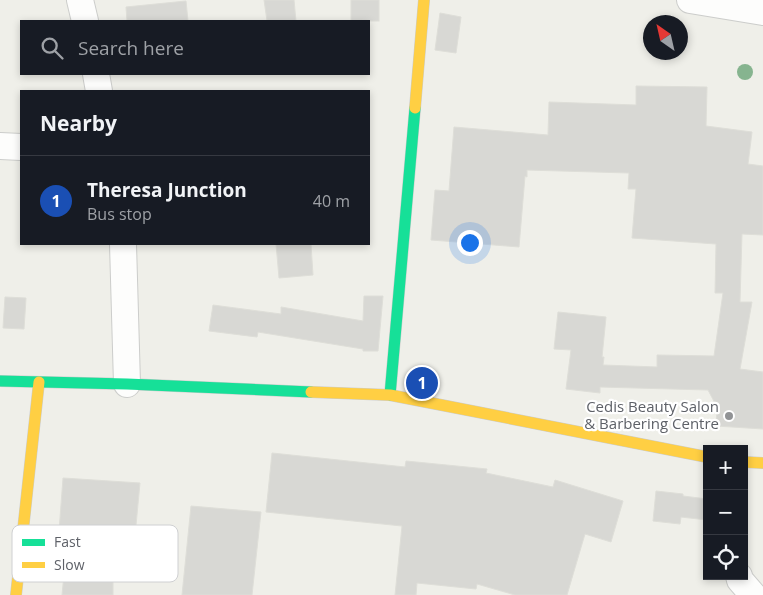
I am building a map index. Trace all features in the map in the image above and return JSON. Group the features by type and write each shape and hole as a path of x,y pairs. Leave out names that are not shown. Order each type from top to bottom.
{"street":[{"path":"80,0 84,20"},
{"path":"390,395 424,0"},
{"path":"690,0 763,12"},
{"path":"96,75 99,90"},
{"path":"0,146 20,147"},
{"path":"123,245 127,384"},
{"path":"0,382 127,384 390,395 703,456"},
{"path":"24,525 39,382"},
{"path":"748,462 763,463"},
{"path":"740,580 753,595"},
{"path":"16,595 17,582"}],"building":[{"path":"264,0 294,0 296,20 267,20"},
{"path":"351,0 379,0 379,21 351,20"},
{"path":"186,1 188,20 127,20 126,7"},
{"path":"440,13 461,17 456,53 435,50"},
{"path":"636,86 707,87 706,126 752,132 748,164 763,166 763,235 742,234 740,302 752,302 740,369 763,372 763,429 716,426 717,407 708,390 600,387 600,393 566,389 571,350 554,349 558,312 606,317 603,365 657,367 657,355 714,356 723,293 715,293 716,244 632,238 636,189 628,189 629,173 527,170 519,247 431,240 435,190 449,191 454,127 548,135 549,102 636,105"},
{"path":"276,245 311,245 313,275 279,278"},
{"path":"364,296 383,296 378,351 363,351 363,349 258,332 257,337 209,331 213,305 281,314 281,307 363,321"},
{"path":"5,297 26,298 24,329 3,328"},
{"path":"272,453 405,467 406,461 487,469 486,473 553,487 555,480 623,501 611,542 585,534 567,595 515,595 477,584 476,589 417,583 416,595 395,595 402,526 266,512"},
{"path":"63,478 140,483 136,525 59,525"},
{"path":"656,491 703,498 703,520 681,517 680,524 653,521"},
{"path":"191,506 261,512 252,595 182,595"},
{"path":"63,582 113,582 113,595 62,595"}],"traffic: fast":[{"path":"390,395 415,108"},
{"path":"0,381 311,392"}],"traffic: slow":[{"path":"415,108 424,0"},
{"path":"24,525 39,382"},
{"path":"311,392 390,395 703,456"},
{"path":"748,462 763,463"},
{"path":"16,595 17,582"}],"place":[{"name":"Theresa Junction","path":"422,383"},
{"name":"Cedis Beauty Salon & Barbering Centre","path":"729,416"}]}
